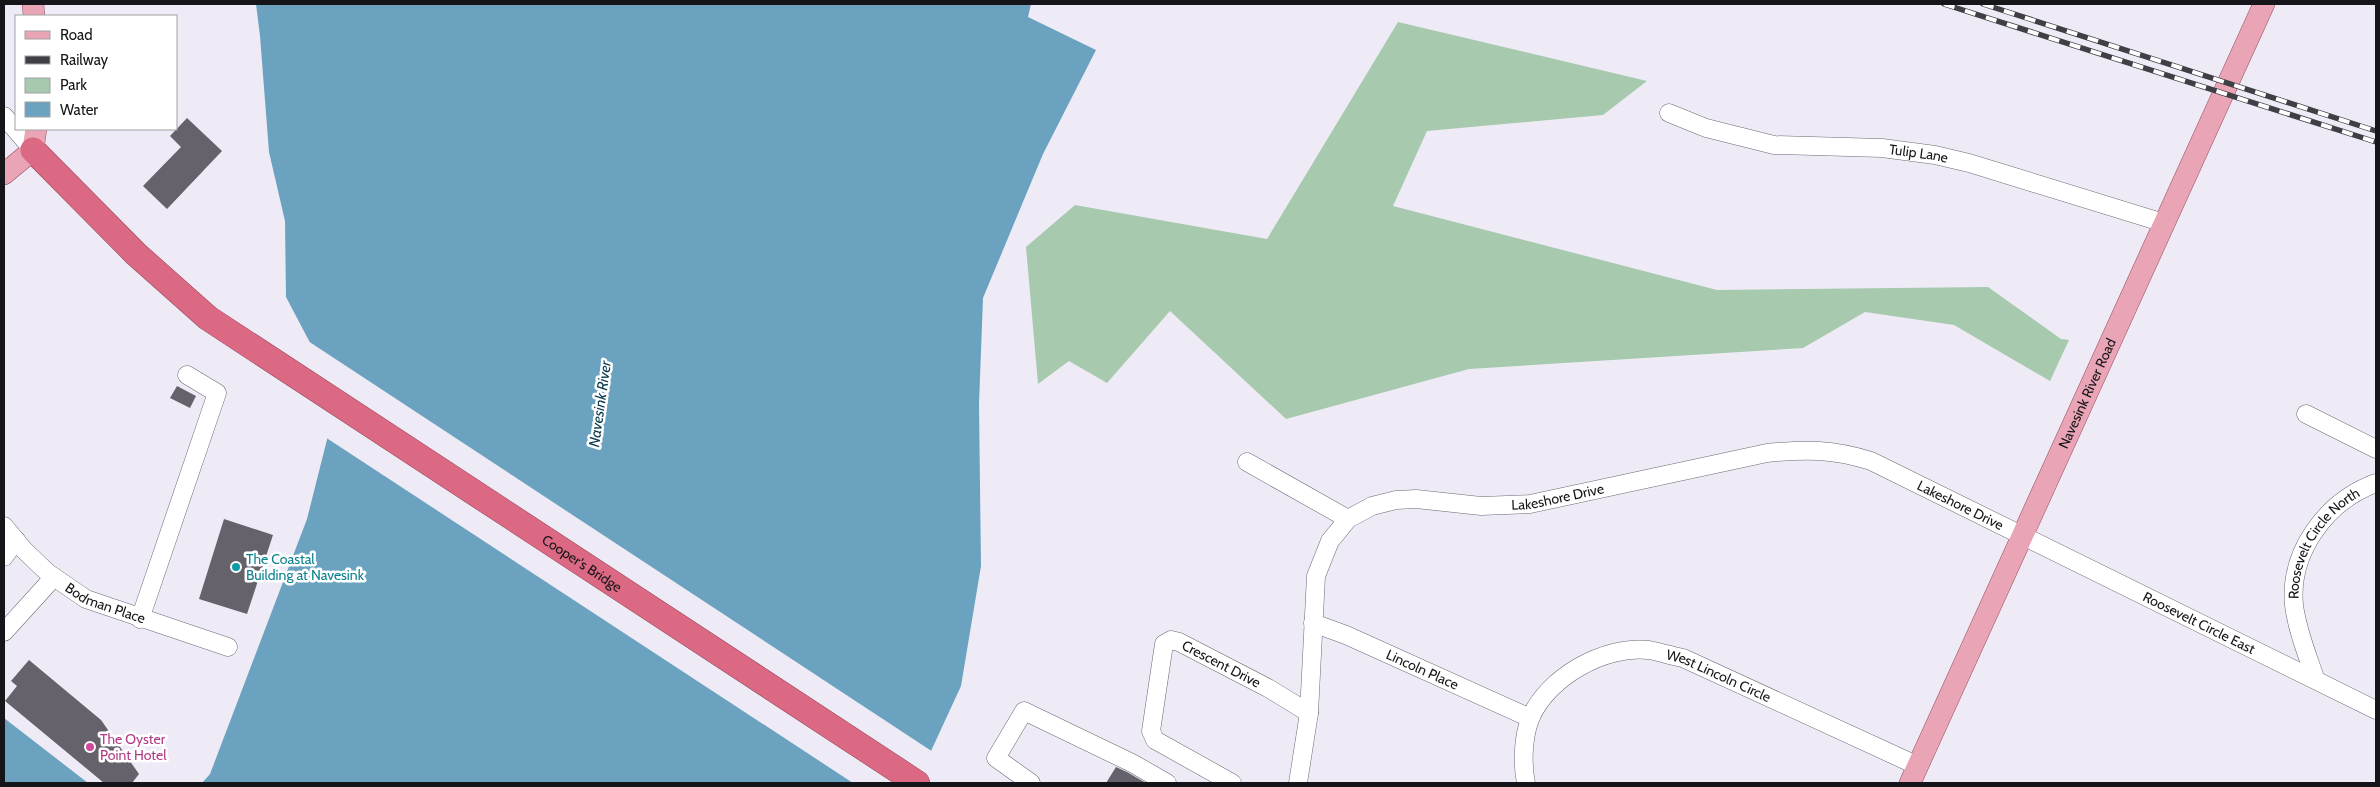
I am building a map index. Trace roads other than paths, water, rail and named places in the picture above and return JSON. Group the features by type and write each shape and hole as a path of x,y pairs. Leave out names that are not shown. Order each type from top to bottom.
{"highway":[{"name":"Cooper's Bridge","path":"34,139 136,254 208,318 917,783"}],"main road":[{"name":"Navesink River Road","path":"1914,774 2264,4"},
{"path":"4,174 34,139"}],"street":[{"name":"Tulip Lane","path":"1669,113 1706,128 1774,145 1882,148 1935,155 2164,223"},
{"path":"4,116 15,124"},
{"path":"22,130 34,139"},
{"path":"140,619 216,393 187,375"},
{"path":"2306,414 2376,449"},
{"name":"Lakeshore Drive","path":"1298,783 1309,713 1316,576 1321,558 1330,541 1348,520 1372,506 1396,500 1416,499 1481,506 1530,504 1767,453 1820,449 1846,453 1871,461 2023,535"},
{"path":"1247,462 1348,520"},
{"name":"Roosevelt Circle North","path":"2315,678 2297,623 2294,602 2298,562 2319,524 2339,503 2365,487 2376,483"},
{"name":"Bodman Place","path":"4,526 54,577 94,603 228,647"},
{"name":"Roosevelt Circle East","path":"2023,535 2315,678 2376,710"},
{"path":"4,557 16,540"},
{"path":"4,632 54,577"},
{"name":"Lincoln Place","path":"1313,623 1346,635 1530,718"},
{"name":"Crescent Drive","path":"1232,783 1155,740 1151,731 1164,644 1171,640 1179,642 1268,688 1309,713"},
{"name":"West Lincoln Circle","path":"1530,718 1544,697 1572,670 1604,655 1648,650 1683,658 1914,774"},
{"path":"1031,783 996,758 1024,711 1132,763 1167,783"},
{"path":"1526,783 1523,769 1525,740 1530,718"}],"water":[{"name":"Navesink River","path":"256,4 1031,4 1028,17 1096,50 1043,154 983,298 979,404 981,566 961,686 925,764 920,783 202,783 210,774 307,519 338,396 286,297 285,221 269,152"},
{"path":"4,718 88,783 4,783"}],"railway":[{"path":"1944,4 2376,142"},
{"path":"1983,4 2376,131"}],"place":[{"name":"The Coastal Building at Navesink","path":"236,567"},
{"name":"The Oyster Point Hotel","path":"90,747"}]}
